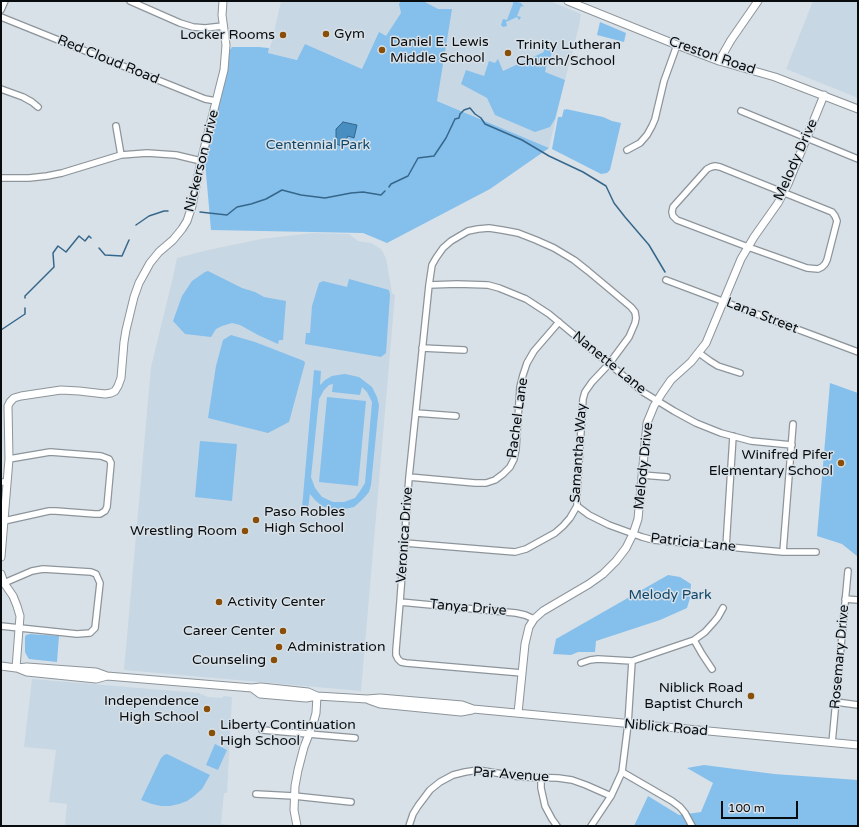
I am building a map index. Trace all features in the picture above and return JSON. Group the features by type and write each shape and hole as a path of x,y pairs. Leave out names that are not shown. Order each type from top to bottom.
{"street":[{"path":"1,10 5,1"},
{"path":"130,1 192,27 205,28 223,26"},
{"name":"Nickerson Drive","path":"9,459 8,406 14,398 61,390 105,394 115,391 118,386 121,378 126,330 139,283 150,263 182,229 187,221 192,206 201,161 224,70 226,45 222,15 223,1"},
{"name":"Creston Road","path":"568,1 719,61 774,77 858,109"},
{"path":"719,61 725,49 758,1"},
{"name":"Red Cloud Road","path":"1,16 205,99 216,101"},
{"path":"627,150 640,143 652,126 664,81 677,45"},
{"path":"1,89 23,97 38,107"},
{"name":"Melody Drive","path":"518,713 526,639 529,627 542,611 589,584 603,574 626,548 638,519 647,423 657,401 672,380 691,362 706,343 741,259 772,212 792,176 824,96"},
{"path":"741,112 858,159"},
{"path":"116,126 121,155"},
{"path":"1,178 29,178 47,176 62,173 121,155 176,155 201,161"},
{"path":"711,167 720,167 832,212 837,220 827,260 825,264 818,269 807,268 748,247 677,220 673,216 673,207 707,169 711,167"},
{"name":"Samantha Way","path":"405,543 515,552 526,549 555,533 563,526 577,506 576,494 583,399 585,392 609,364 629,337 636,318 635,312 631,307 574,260 554,248 536,240 502,230 489,228 468,231 447,244 432,265 429,285"},
{"name":"Lana Street","path":"666,280 858,352"},
{"name":"Nanette Lane","path":"429,285 475,284 499,288 526,299 549,314 643,392 696,423 721,433 751,441 792,445"},
{"name":"Veronica Drive","path":"429,285 409,477 396,655 401,662 406,664 522,673"},
{"name":"Rachel Lane","path":"409,477 486,483 495,480 510,467 514,459 516,449 520,387 527,363 534,351 559,322"},
{"path":"422,348 464,350"},
{"path":"699,352 718,366 740,373"},
{"path":"416,413 456,416"},
{"path":"783,552 793,424"},
{"path":"726,547 732,436"},
{"path":"1,557 4,521 4,482 9,459 50,452 102,456 109,459 111,463 107,507 105,511 100,514 49,511 4,521"},
{"path":"642,475 667,477"},
{"name":"Patricia Lane","path":"577,506 589,515 609,525 653,540 783,552 816,552"},
{"path":"1,626 77,634 90,633 95,628 100,583 96,574 90,572 43,569 4,583"},
{"name":"Rosemary Drive","path":"832,743 848,571"},
{"path":"1,574 4,583 13,596 20,616 16,668"},
{"path":"845,599 858,600"},
{"name":"Tanya Drive","path":"400,602 516,612 534,620"},
{"path":"580,663 598,659 632,661 694,640 705,632 718,617 723,608"},
{"path":"694,640 712,668"},
{"path":"591,826 611,796 622,772 628,724 632,661"},
{"name":"Niblick Road","path":"1,666 16,668 27,672 65,676 96,678 107,676 252,688 261,687 308,692 317,696 367,699 380,698 462,705 473,709 858,745"},
{"path":"297,826 294,810 294,796 298,770 304,747 310,734 316,713 317,696"},
{"path":"836,702 858,705"},
{"path":"262,730 356,738"},
{"name":"Par Avenue","path":"409,826 413,814 426,794 440,782 453,775 478,770 521,777 572,780 611,796"},
{"path":"622,772 680,807 692,826"},
{"path":"541,778 541,788 545,806 557,826"},
{"path":"256,794 351,802"}],"shaded area":[{"path":"281,1 550,1 581,14 549,148 305,44 298,60 268,53"},
{"path":"813,1 858,1 858,98 786,69"},
{"path":"343,122 357,125 354,138 348,136 342,146 336,144 336,129"},
{"name":"Paso Robles High School","path":"312,233 349,234 358,241 371,243 381,249 386,258 392,293 395,295 361,691 124,670 151,367 177,258 261,239"},
{"path":"32,679 199,693 208,697 232,697 227,793 224,793 221,824 237,826 65,826 67,804 49,802 56,750 24,747"}],"green space":[{"name":"Centennial Park","path":"401,1 423,1 438,9 452,9 437,101 549,148 490,189 387,243 363,233 211,230 204,150 226,56 232,47 269,48 268,53 297,60 305,44 362,69 379,32 386,36 401,13 399,4"},
{"path":"510,1 521,3 524,7 521,6 517,16 521,17 519,20 517,17 506,22 507,26 503,27 501,25 503,19 507,20 513,4 513,2"},
{"path":"600,22 626,33 624,42 597,35"},
{"path":"542,42 553,50 545,72 565,80 555,119 550,127 535,132 495,115 487,98 461,84 466,70 484,76 489,61 495,63 498,59 503,71 544,52 540,43"},
{"path":"564,109 603,117 621,123 610,170 607,173 601,174 552,149 558,117 562,117"},
{"path":"208,271 264,297 286,301 283,340 279,340 278,344 240,325 232,323 216,329 211,337 185,334 173,321 182,296 192,281"},
{"path":"349,279 389,290 390,295 386,353 381,357 305,344 306,333 310,333 312,306 319,283 323,281 347,287"},
{"path":"231,335 255,342 304,361 305,363 289,422 268,433 208,418 216,366 223,340"},
{"path":"314,370 321,371 320,385 332,376 345,374 359,377 372,387 379,405 369,492 354,507 334,510 322,506 310,494 308,508 302,508","holes":["333,384 332,392 360,395 362,387 367,392 372,402 365,483 355,498 344,502 333,502 322,497 315,488 311,477 319,399 324,390 329,385"]},
{"name":"Winifred Pifer Elementary School","path":"830,383 858,393 857,556 842,544 817,536"},
{"path":"327,397 366,401 358,486 319,482"},
{"path":"200,441 237,444 232,501 195,497"},
{"name":"Melody Park","path":"668,575 680,577 691,584 690,598 687,608 660,620 596,641 595,652 578,652 571,655 553,654 556,639"},
{"path":"26,635 59,636 57,662 29,659 25,652 25,637"},
{"path":"215,744 227,750 218,770 206,765"},
{"path":"167,754 210,775 202,789 187,801 179,804 161,806 141,800 161,758"},
{"path":"704,765 774,774 858,780 858,826 634,826 648,796 679,815 701,812 713,783 687,768"}],"waterway":[{"path":"389,187 391,184 408,176 418,158 434,156 446,138 455,119 459,118 460,114 464,110 470,108 485,124 522,140 549,156 583,172 606,186 614,203 649,245 665,272"},
{"path":"200,212 227,215 237,207 266,199 282,190 301,195 325,198 363,192 381,195 385,191"},
{"path":"136,225 149,216 168,211"},
{"path":"25,298 25,296 54,267 53,253 58,246 66,252 79,236 85,241 89,236 91,238"},
{"path":"99,248 105,255 122,256 129,240"},
{"path":"1,330 25,314 25,308"}],"place":[{"name":"Gym","path":"326,34"},
{"name":"Locker Rooms","path":"283,35"},
{"name":"Daniel E. Lewis Middle School","path":"382,50"},
{"name":"Trinity Lutheran Church/School","path":"508,53"},
{"name":"Winifred Pifer Elementary School","path":"841,463"},
{"name":"Paso Robles High School","path":"256,520"},
{"name":"Wrestling Room","path":"245,531"},
{"name":"Activity Center","path":"219,602"},
{"name":"Career Center","path":"283,631"},
{"name":"Administration","path":"279,647"},
{"name":"Counseling","path":"274,660"},
{"name":"Niblick Road Baptist Church","path":"751,696"},
{"name":"Independence High School","path":"207,709"},
{"name":"Liberty Continuation High School","path":"212,733"}]}
